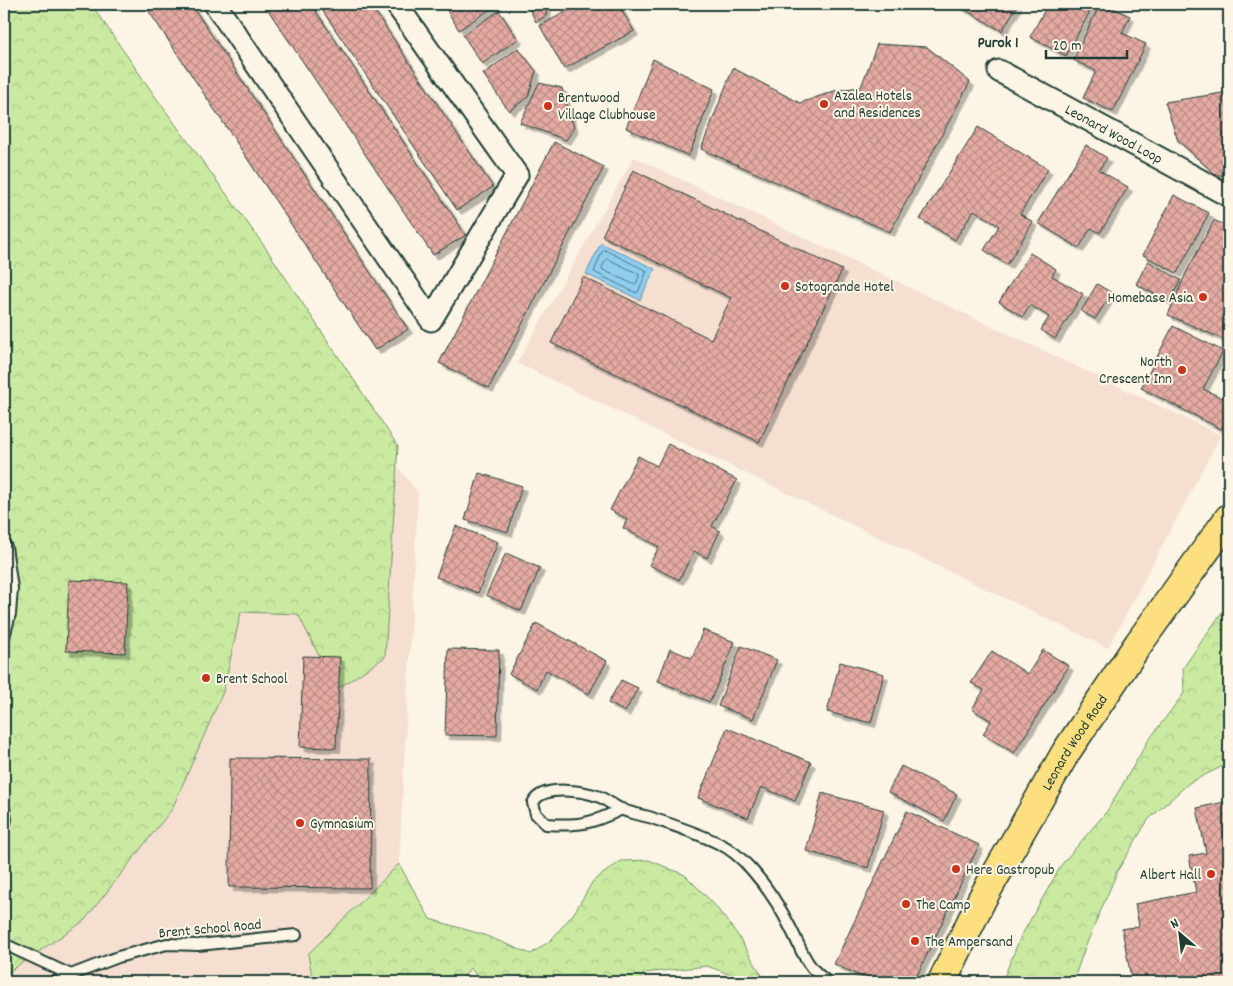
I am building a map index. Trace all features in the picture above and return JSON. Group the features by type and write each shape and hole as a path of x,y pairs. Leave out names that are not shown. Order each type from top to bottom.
{"main road":[{"name":"Leonard Wood Road","path":"942,982 982,899 1066,752 1139,643 1229,518"}],"street":[{"path":"215,4 431,320 517,174 396,4"},
{"name":"Leonard Wood Loop","path":"999,71 1229,196"}],"lane":[{"path":"4,544 12,588 10,614 4,638"},
{"path":"622,810 587,824 546,824 536,814 533,803 538,795 546,792 565,791 589,794 622,810 649,817 721,844 736,853 764,884 791,927 806,960 816,974 828,982"},
{"path":"4,808 6,820 4,827"},
{"name":"Brent School Road","path":"55,982 71,974 118,957 166,944 198,945 296,935"},
{"path":"4,944 71,974"}],"shaded area":[{"name":"Brent School","path":"4,4 48,4 418,493 399,864 308,954 313,982 4,982"},
{"path":"634,157 1221,435 1108,648 517,363"}],"green space":[{"name":"Brent School","path":"4,4 91,4 157,99 265,247 398,446 385,657 336,690 298,614 241,612 223,692 172,809 84,921 4,975"},
{"path":"1229,602 1229,763 1189,783 1148,820 1118,870 1084,950 1073,982 1002,982 1020,938 1062,864 1107,811 1148,741 1184,693 1183,668"},
{"path":"649,860 685,875 713,903 737,934 763,977 748,981 707,966 644,973 639,982 482,982 470,968 460,982 313,982 308,954 399,864 430,919 484,935 531,954 551,940 574,913 593,881 621,861"}],"water":[{"path":"601,243 655,269 640,300 586,274"}],"building":[{"path":"144,4 191,4 408,329 375,350"},
{"path":"264,4 311,4 466,235 433,255"},
{"path":"318,4 370,4 493,187 457,210"},
{"path":"443,4 498,4 459,30"},
{"path":"527,4 547,4 546,16 536,22"},
{"path":"579,4 618,4 634,31 564,69 540,26"},
{"path":"955,4 1018,4 1002,31"},
{"path":"1048,4 1094,4 1066,56 1030,37"},
{"path":"1100,4 1105,4 1130,16 1122,33 1146,44 1113,112 1083,98 1096,71 1073,60"},
{"path":"499,11 518,39 482,64 463,35"},
{"path":"877,44 927,47 970,82 890,232 701,149 733,68 800,103 837,90 861,87"},
{"path":"518,48 536,71 528,97 509,111 483,74"},
{"path":"653,59 714,89 689,156 626,128"},
{"name":"Brentwood Village Clubhouse","path":"539,83 562,88 574,128 566,140 520,123"},
{"path":"1229,92 1229,175 1216,175 1178,141 1165,102"},
{"path":"978,127 1048,169 1020,214 1033,222 1007,265 984,250 999,226 974,210 955,240 920,219"},
{"path":"554,142 604,167 489,388 439,363"},
{"path":"1086,145 1107,158 1099,170 1128,187 1100,233 1091,228 1079,248 1038,223"},
{"path":"633,170 842,270 759,442 551,343 583,277 711,339 731,298 602,236"},
{"path":"1174,195 1209,213 1177,273 1143,255"},
{"name":"Homebase Asia","path":"1214,220 1229,228 1229,255 1225,263 1229,266 1229,342 1168,315 1186,273"},
{"path":"1030,253 1056,269 1052,276 1083,294 1055,339 1041,330 1049,317 1030,305 1023,317 999,302"},
{"path":"1148,261 1181,280 1169,302 1136,284"},
{"path":"1097,284 1112,293 1095,319 1081,311"},
{"name":"North Crescent Inn","path":"1173,326 1223,351 1203,389 1229,401 1229,413 1221,429 1141,388"},
{"path":"668,444 737,480 712,526 720,531 707,558 694,551 679,580 649,565 659,547 623,528 627,519 610,510 638,456 657,466"},
{"path":"479,473 522,486 508,532 465,520"},
{"path":"456,526 498,542 478,593 436,577"},
{"path":"506,553 540,568 521,611 486,595"},
{"path":"69,580 128,582 125,653 66,651"},
{"path":"536,623 607,661 589,694 546,670 537,689 509,674"},
{"path":"703,630 735,642 710,702 658,681 670,649 692,658"},
{"path":"741,646 777,660 753,719 718,706"},
{"path":"448,649 499,650 497,736 445,735"},
{"path":"1043,650 1069,666 1014,753 983,734 991,721 972,709 984,690 971,683 992,651 1028,674"},
{"path":"303,656 340,657 336,748 300,747"},
{"path":"840,662 884,674 871,723 827,712"},
{"path":"621,680 638,688 625,712 608,703"},
{"path":"727,728 811,762 795,801 761,787 748,818 698,798"},
{"name":"Gymnasium","path":"230,758 371,759 370,888 229,887"},
{"path":"901,766 957,794 944,821 888,792"},
{"path":"822,793 884,810 868,868 806,851"},
{"name":"Albert Hall","path":"1229,801 1229,982 1132,982 1122,929 1139,926 1135,904 1196,892 1189,856 1206,853 1197,808"},
{"name":"The Camp","path":"907,811 979,845 914,982 873,982 834,964"}],"place":[{"name":"Azalea Hotels and Residences","path":"824,104"},
{"name":"Brentwood Village Clubhouse","path":"548,106"},
{"name":"Sotogrande Hotel","path":"785,286"},
{"name":"Homebase Asia","path":"1203,297"},
{"name":"North Crescent Inn","path":"1182,370"},
{"name":"Brent School","path":"206,678"},
{"name":"Gymnasium","path":"300,823"},
{"name":"Here Gastropub","path":"956,869"},
{"name":"Albert Hall","path":"1211,874"},
{"name":"The Camp","path":"906,904"},
{"name":"The Ampersand","path":"915,941"}],"district":[{"name":"Purok 1","path":"998,41"}]}
